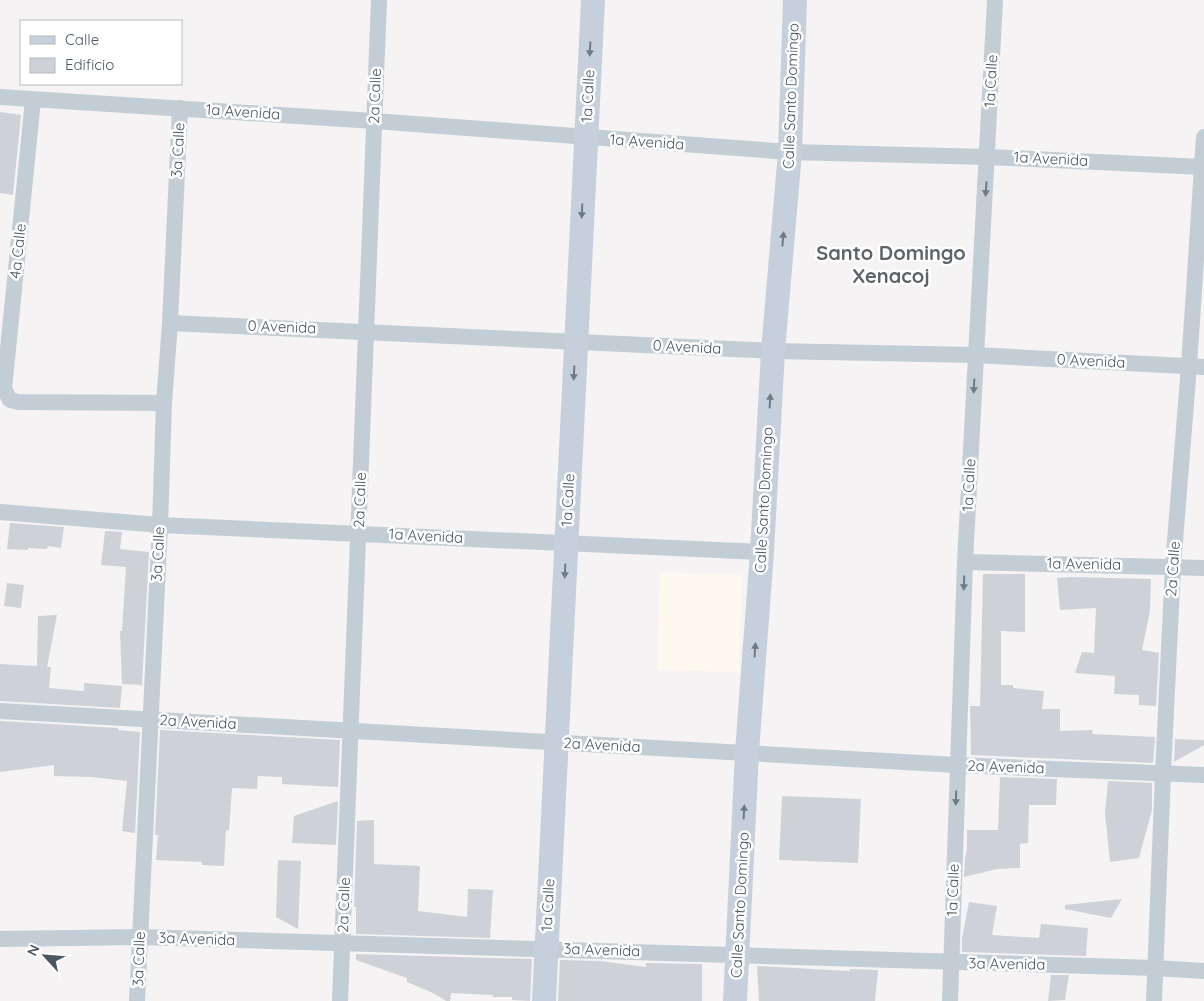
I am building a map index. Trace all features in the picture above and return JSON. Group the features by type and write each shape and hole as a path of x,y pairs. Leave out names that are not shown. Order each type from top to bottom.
{"main road":[{"name":"1a Calle","path":"544,1001 593,0"},
{"name":"Calle Santo Domingo","path":"736,1001 747,752 762,552 773,351 790,152 795,0"}],"street":[{"name":"2a Calle","path":"340,1001 379,0"},
{"name":"1a Calle","path":"950,1001 965,562 995,0"},
{"name":"1a Avenida","path":"0,97 374,121 790,152 988,156 1203,167"},
{"name":"4a Calle","path":"33,100 4,358 4,389 10,400 19,402 164,403"},
{"name":"3a Calle","path":"137,1001 160,525 164,403 170,323 180,108"},
{"name":"2a Calle","path":"1154,1001 1173,566 1196,367 1204,137"},
{"name":"0 Avenida","path":"170,323 773,351 975,355 1196,367"},
{"name":"1a Avenida","path":"0,512 160,525 762,552"},
{"name":"1a Avenida","path":"965,562 1204,568"},
{"name":"2a Avenida","path":"0,711 957,765 1204,776"},
{"name":"3a Avenida","path":"0,939 140,937 546,948 1204,971"}],"shaded area":[{"path":"660,572 742,575 739,672 657,670"}],"building":[{"path":"0,112 21,115 13,195 0,193"},
{"path":"10,523 64,527 61,548 48,546 47,549 7,549"},
{"path":"105,531 122,532 120,549 149,552 142,685 122,684 120,631 122,631 126,567 101,565"},
{"path":"983,574 1025,574 1025,632 1001,631 1001,685 1013,685 1013,688 1044,691 1042,709 1060,709 1060,731 1093,730 1092,734 1155,737 1153,763 971,755 970,706 980,706"},
{"path":"1057,578 1151,579 1150,611 1142,650 1159,653 1156,706 1139,705 1139,695 1114,694 1115,676 1075,673 1082,652 1094,653 1096,608 1060,610"},
{"path":"7,583 24,585 21,608 4,606"},
{"path":"57,615 47,667 51,667 49,688 84,691 84,683 122,686 120,708 0,701 0,664 37,666 38,616"},
{"path":"0,721 118,728 118,730 140,732 135,833 122,831 127,781 92,777 54,776 54,765 0,772"},
{"path":"160,730 340,740 338,787 282,784 282,777 258,776 257,789 232,788 229,831 226,830 224,866 202,865 202,862 156,860 158,835 155,835"},
{"path":"1175,739 1204,740 1204,745 1174,762"},
{"path":"1000,777 1057,779 1056,805 1029,805 1028,843 1020,844 1020,868 997,869 964,877 967,830 998,830"},
{"path":"1108,781 1152,783 1152,810 1139,858 1110,862 1105,813"},
{"path":"782,796 861,799 858,863 779,860"},
{"path":"338,801 336,845 292,843 294,816"},
{"path":"374,820 374,864 420,866 418,911 467,917 468,889 493,890 490,938 356,934 356,907 354,907 357,821"},
{"path":"278,860 301,861 298,929 276,917"},
{"path":"1122,899 1111,918 1065,909 1065,905"},
{"path":"969,902 997,906 992,935 1039,938 1041,924 1088,928 1086,956 962,952 962,938"},
{"path":"356,954 532,959 530,1001 512,1000 512,997 493,997 493,995 451,993 450,1001 446,1001 407,982 407,978 356,960"},
{"path":"560,960 600,961 646,967 646,963 702,964 702,1001 558,1001"},
{"path":"757,966 850,971 850,969 878,970 875,1001 759,1001"},
{"path":"1051,975 1069,975 1065,1000 1048,1001"}],"district":[{"name":"Santo Domingo Xenacoj","path":"891,264"}]}
